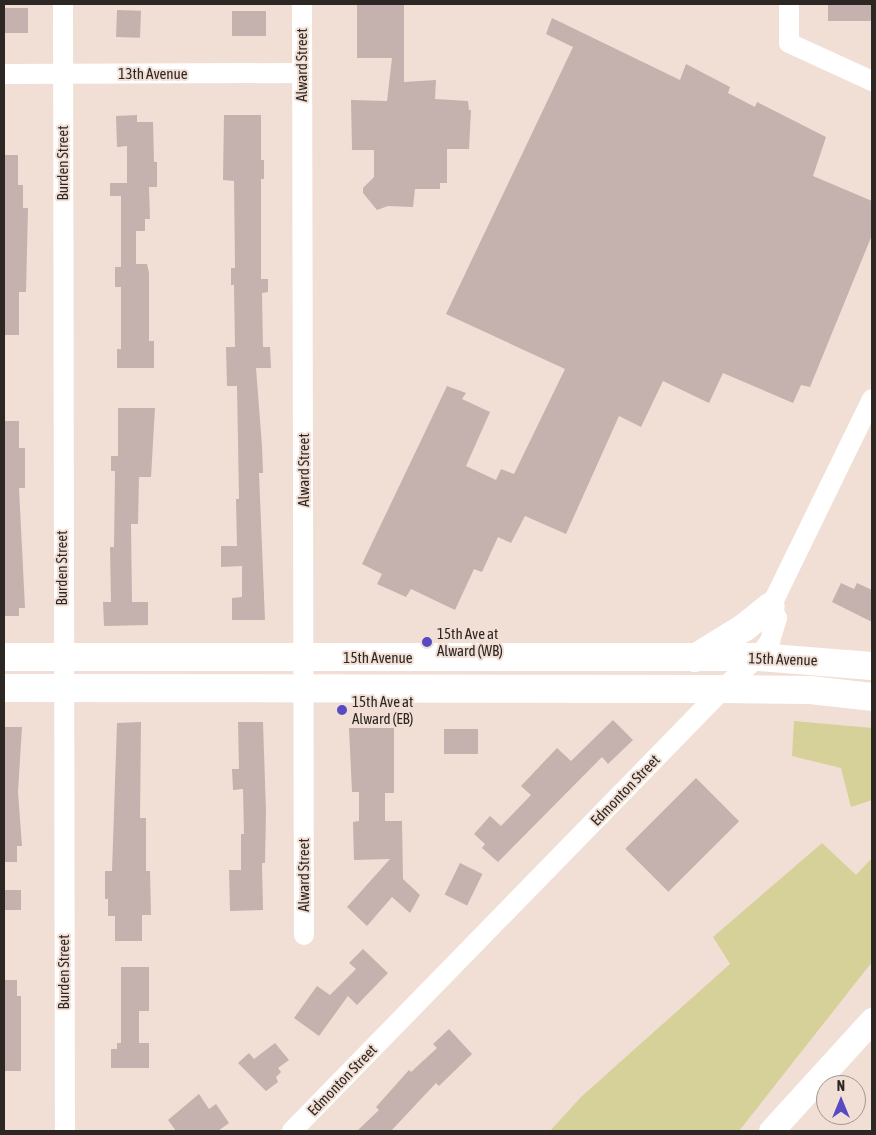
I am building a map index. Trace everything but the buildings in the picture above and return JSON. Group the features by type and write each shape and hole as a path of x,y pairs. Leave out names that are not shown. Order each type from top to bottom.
{"main road":[{"path":"694,658 745,628 771,606"},
{"name":"15th Avenue","path":"4,657 758,657 872,666"},
{"name":"15th Avenue","path":"4,688 724,689 810,690 872,697"}],"street":[{"name":"Burden Street","path":"63,4 62,657 65,1131"},
{"name":"Alward Street","path":"302,4 304,935"},
{"path":"790,4 789,43 872,81"},
{"name":"13th Avenue","path":"4,74 302,73"},
{"path":"771,606 872,399"},
{"name":"Edmonton Street","path":"292,1131 724,689 758,657 770,641 777,618 771,606"},
{"path":"771,1131 872,1020"}],"shaded area":[{"path":"794,721 872,728 872,800 851,807 841,768 792,756"},
{"path":"822,843 856,875 872,858 872,962 739,1131 550,1131 581,1097 730,964 713,937"}],"place":[{"name":"15th Ave at Alward (WB)","path":"427,642"},
{"name":"15th Ave at Alward (EB)","path":"342,710"}]}
